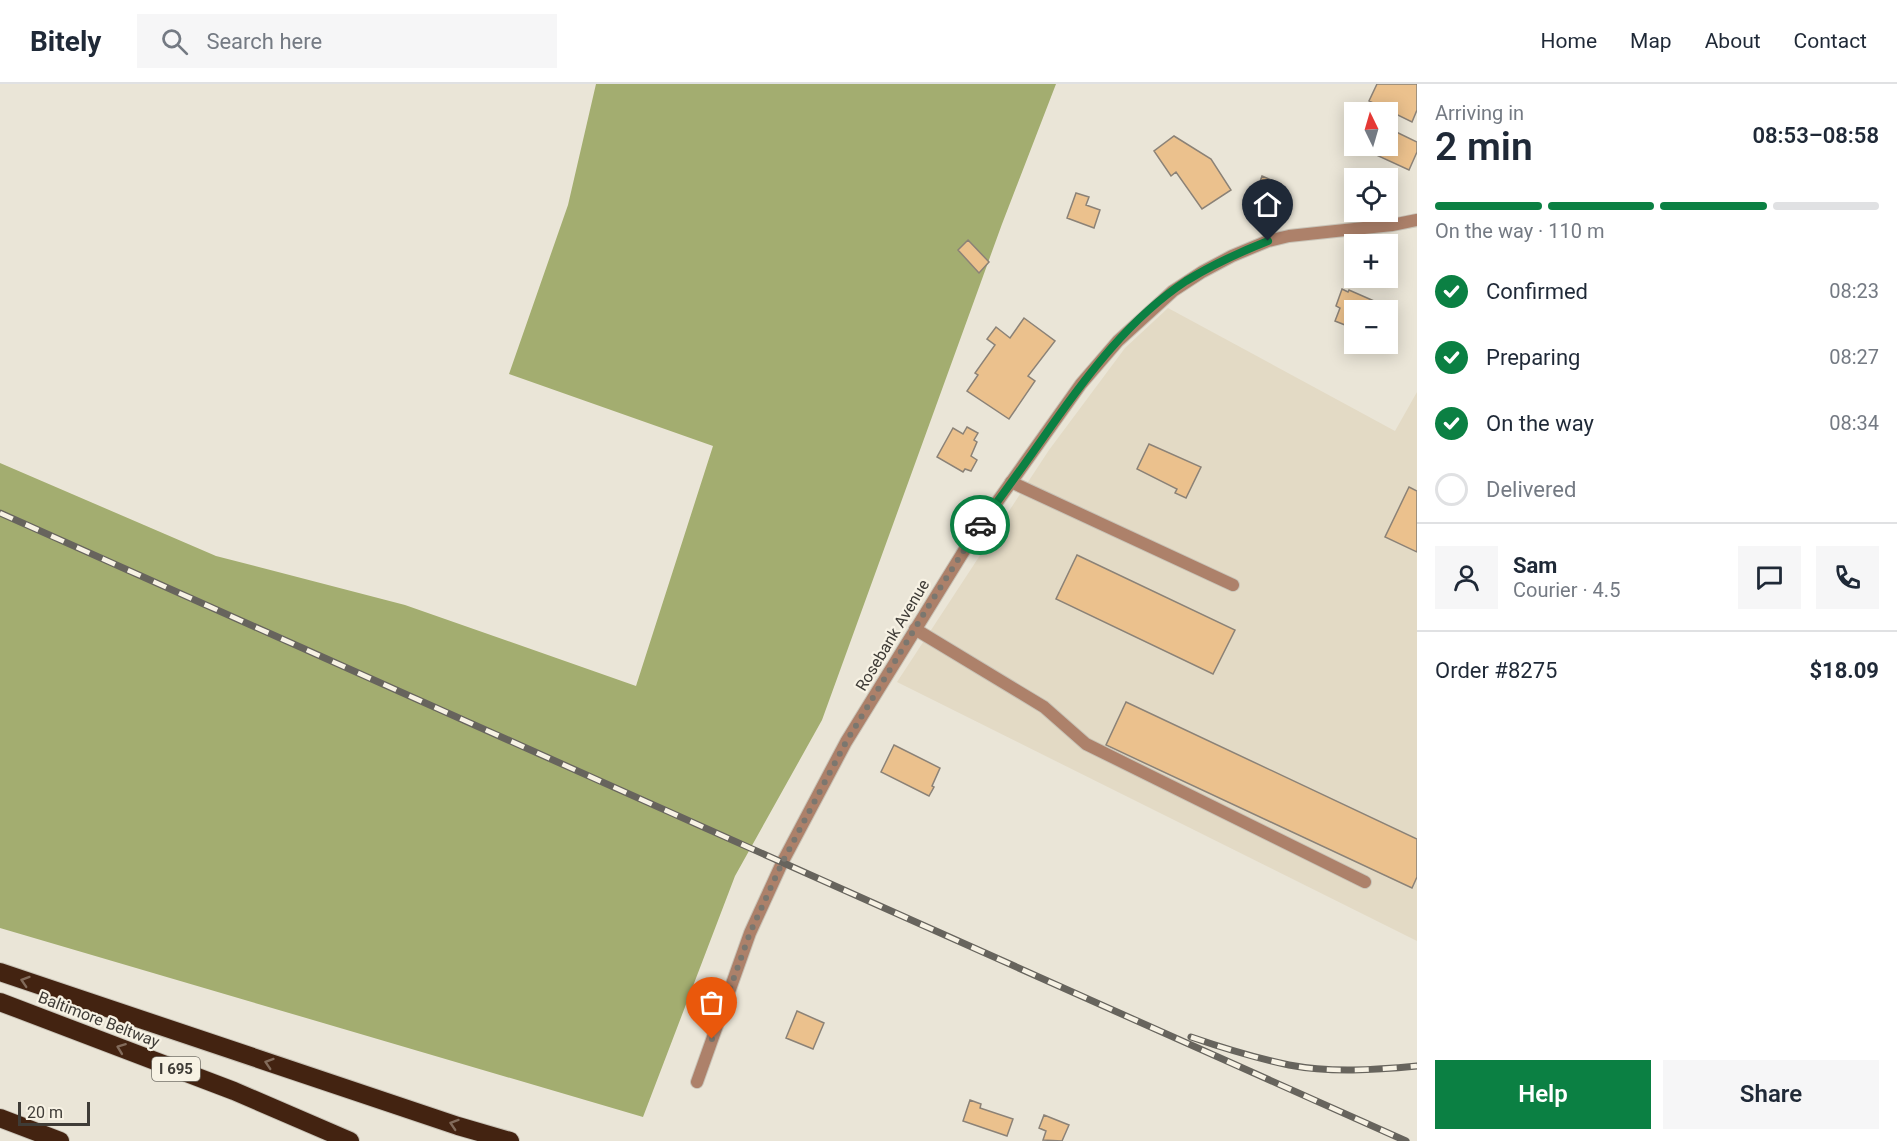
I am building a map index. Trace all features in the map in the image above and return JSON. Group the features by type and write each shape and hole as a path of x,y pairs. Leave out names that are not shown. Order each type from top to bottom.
{"highway":[{"path":"0,972 510,1141"},
{"name":"Baltimore Beltway","path":"0,1002 234,1091 350,1141"},
{"path":"0,1118 60,1141"}],"street":[{"name":"Rosebank Avenue","path":"697,1082 750,933 782,863 846,742 975,533 1081,384 1118,341 1162,300 1186,282 1233,256 1268,241 1288,236 1392,225 1417,220"},
{"path":"1011,482 1233,585"},
{"path":"915,629 1044,707 1086,744 1365,882"}],"shaded area":[{"path":"1168,308 1395,431 1417,392 1417,941 897,682 1049,450 1125,348"}],"green space":[{"path":"596,84 1056,84 1002,224 822,720 735,876 643,1117 0,928 0,463 216,556 405,605 636,686 713,446 509,374 568,205"}],"building":[{"path":"1377,84 1417,84 1417,110 1412,122 1398,115 1398,102 1369,101"},
{"path":"1398,133 1417,142 1417,152 1409,170 1378,156 1398,156"},
{"path":"1174,136 1211,159 1231,190 1202,209 1176,172 1171,176 1154,151"},
{"path":"1262,176 1281,184 1277,197 1257,190"},
{"path":"1076,193 1089,197 1086,205 1100,210 1094,228 1067,218"},
{"path":"968,240 989,262 979,273 958,250"},
{"path":"1342,289 1372,300 1344,300 1344,325 1335,321 1340,308 1336,306"},
{"path":"1024,318 1055,341 1028,376 1035,381 1009,419 967,391 978,375 975,373 995,345 987,339 996,327 1010,338"},
{"path":"967,427 978,433 971,456 977,460 971,471 965,469 963,472 937,457 953,428 963,434"},
{"path":"1149,444 1201,467 1186,498 1175,493 1177,489 1137,469"},
{"path":"1409,487 1417,491 1417,552 1385,537"},
{"path":"1077,555 1235,630 1213,674 1056,599"},
{"path":"1126,702 1417,839 1417,877 1412,888 1106,745"},
{"path":"894,745 940,768 929,796 881,772"},
{"path":"797,1011 824,1023 813,1049 786,1038"},
{"path":"970,1100 981,1104 980,1108 1013,1119 1007,1136 963,1121"},
{"path":"1044,1115 1069,1125 1062,1141 1043,1140 1046,1131 1039,1128"}],"railway":[{"path":"0,513 1406,1141"},
{"path":"1191,1037 1252,1056 1305,1068 1353,1070 1417,1066"}],"way so far":[{"path":"712,1039 750,933 782,863 846,742 980,525"}],"route":[{"path":"980,525 1081,384 1118,341 1162,300 1186,282 1233,256 1268,241"}]}
